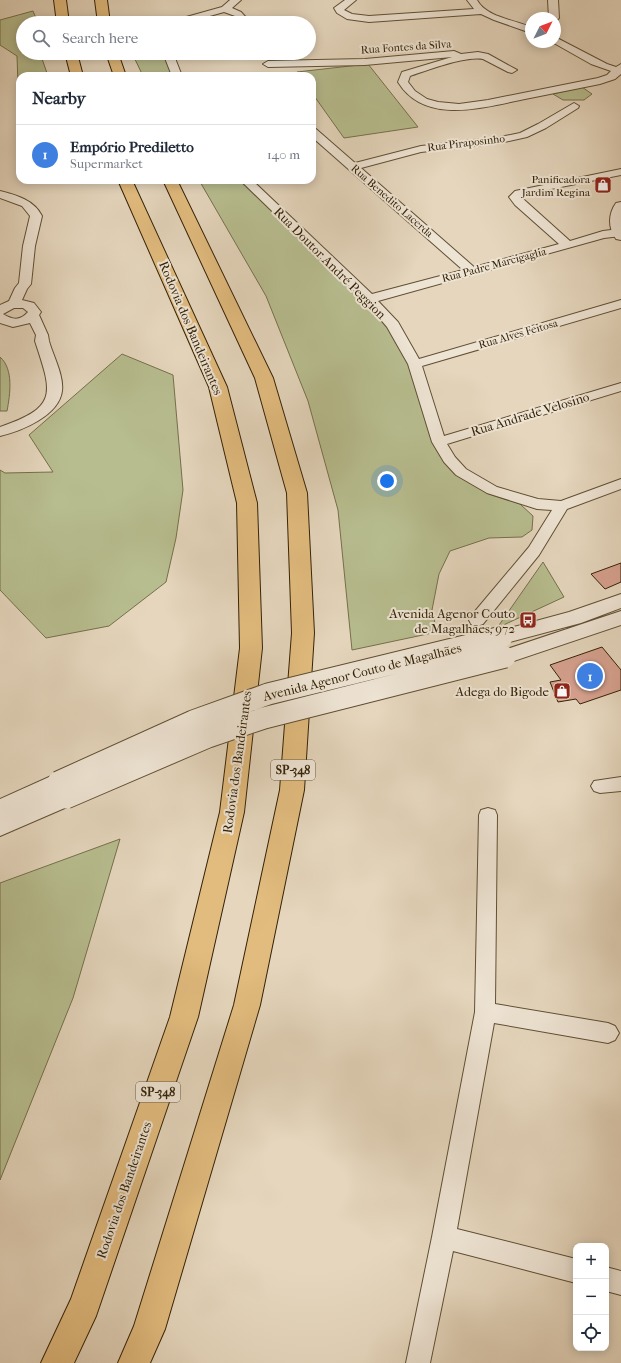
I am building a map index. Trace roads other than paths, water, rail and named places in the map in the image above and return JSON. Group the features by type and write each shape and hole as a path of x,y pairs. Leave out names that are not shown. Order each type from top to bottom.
{"highway":[{"path":"60,0 62,16"},
{"path":"101,0 103,16"},
{"path":"73,60 76,72"},
{"path":"114,60 119,72"},
{"name":"Rodovia dos Bandeirantes","path":"57,1363 84,1305 184,1018 232,812 252,648 247,503 218,387 127,184"},
{"name":"SP-348","path":"134,1363 149,1329 247,1006 292,790 303,633 297,493 264,378 172,184"}],"street":[{"path":"200,16 225,9 236,0"},
{"path":"351,0 339,8 340,11 345,15 359,19 398,18 481,11"},
{"path":"472,0 473,5 481,11 525,28"},
{"path":"553,0 554,12"},
{"path":"225,9 240,16"},
{"path":"561,44 589,60 620,70"},
{"name":"Rua Fontes da Silva","path":"268,64 381,60 450,54 461,57"},
{"path":"461,57 478,55 485,56 512,70"},
{"name":"Rua Fontes da Silva","path":"406,74 453,61 461,57"},
{"path":"171,60 175,72"},
{"path":"266,60 272,72"},
{"path":"381,60 406,74 402,82 414,96 439,106 455,108 478,105 600,81 611,77 620,70"},
{"name":"Rua Piraposinho","path":"353,167 421,149 500,140 522,135 542,126 574,106"},
{"name":"Rua Benedito Lacerda","path":"316,135 472,271"},
{"path":"568,245 515,198 519,193 531,190 621,172"},
{"name":"Rua Doutor André Peggion","path":"250,184 370,299 393,325 415,364 439,442 449,459 461,472 492,490 538,504 562,506"},
{"path":"0,194 26,204 33,210 36,216 29,246 25,284 4,314"},
{"path":"620,234 617,220 621,206"},
{"name":"Rua Padre Marcigaglia","path":"370,299 568,245 620,234"},
{"path":"0,432 21,424 39,414 52,401 55,394 55,386 42,340 42,335 32,311 30,288 25,284"},
{"path":"4,314 20,303 32,311"},
{"name":"Rua Alves Feitosa","path":"415,364 621,304"},
{"path":"4,314 24,321 32,311"},
{"path":"4,314 34,338 42,340"},
{"name":"Rua Andrade Velosino","path":"439,442 621,387"},
{"path":"477,620 534,552 562,506 621,484"},
{"name":"Avenida Agenor Couto de Magalhães","path":"503,647 574,618 621,601"},
{"name":"Avenida Agenor Couto de Magalhães","path":"0,809 62,790 264,718 503,647 621,618"},
{"path":"600,786 621,784"},
{"name":"Avenida Agenor Couto de Magalhães","path":"0,827 62,790"},
{"path":"418,1363 444,1237 485,1012 488,815"},
{"path":"485,1012 608,1033"},
{"path":"444,1237 573,1270"},
{"path":"609,1280 621,1283"}],"place":[{"name":"Panificadora Jardim Regina","path":"603,185"},
{"name":"Avenida Agenor Couto de Magalhães, 972","path":"528,620"},
{"name":"Empório Prediletto","path":"590,676"},
{"name":"Adega do Bigode","path":"562,691"}]}
